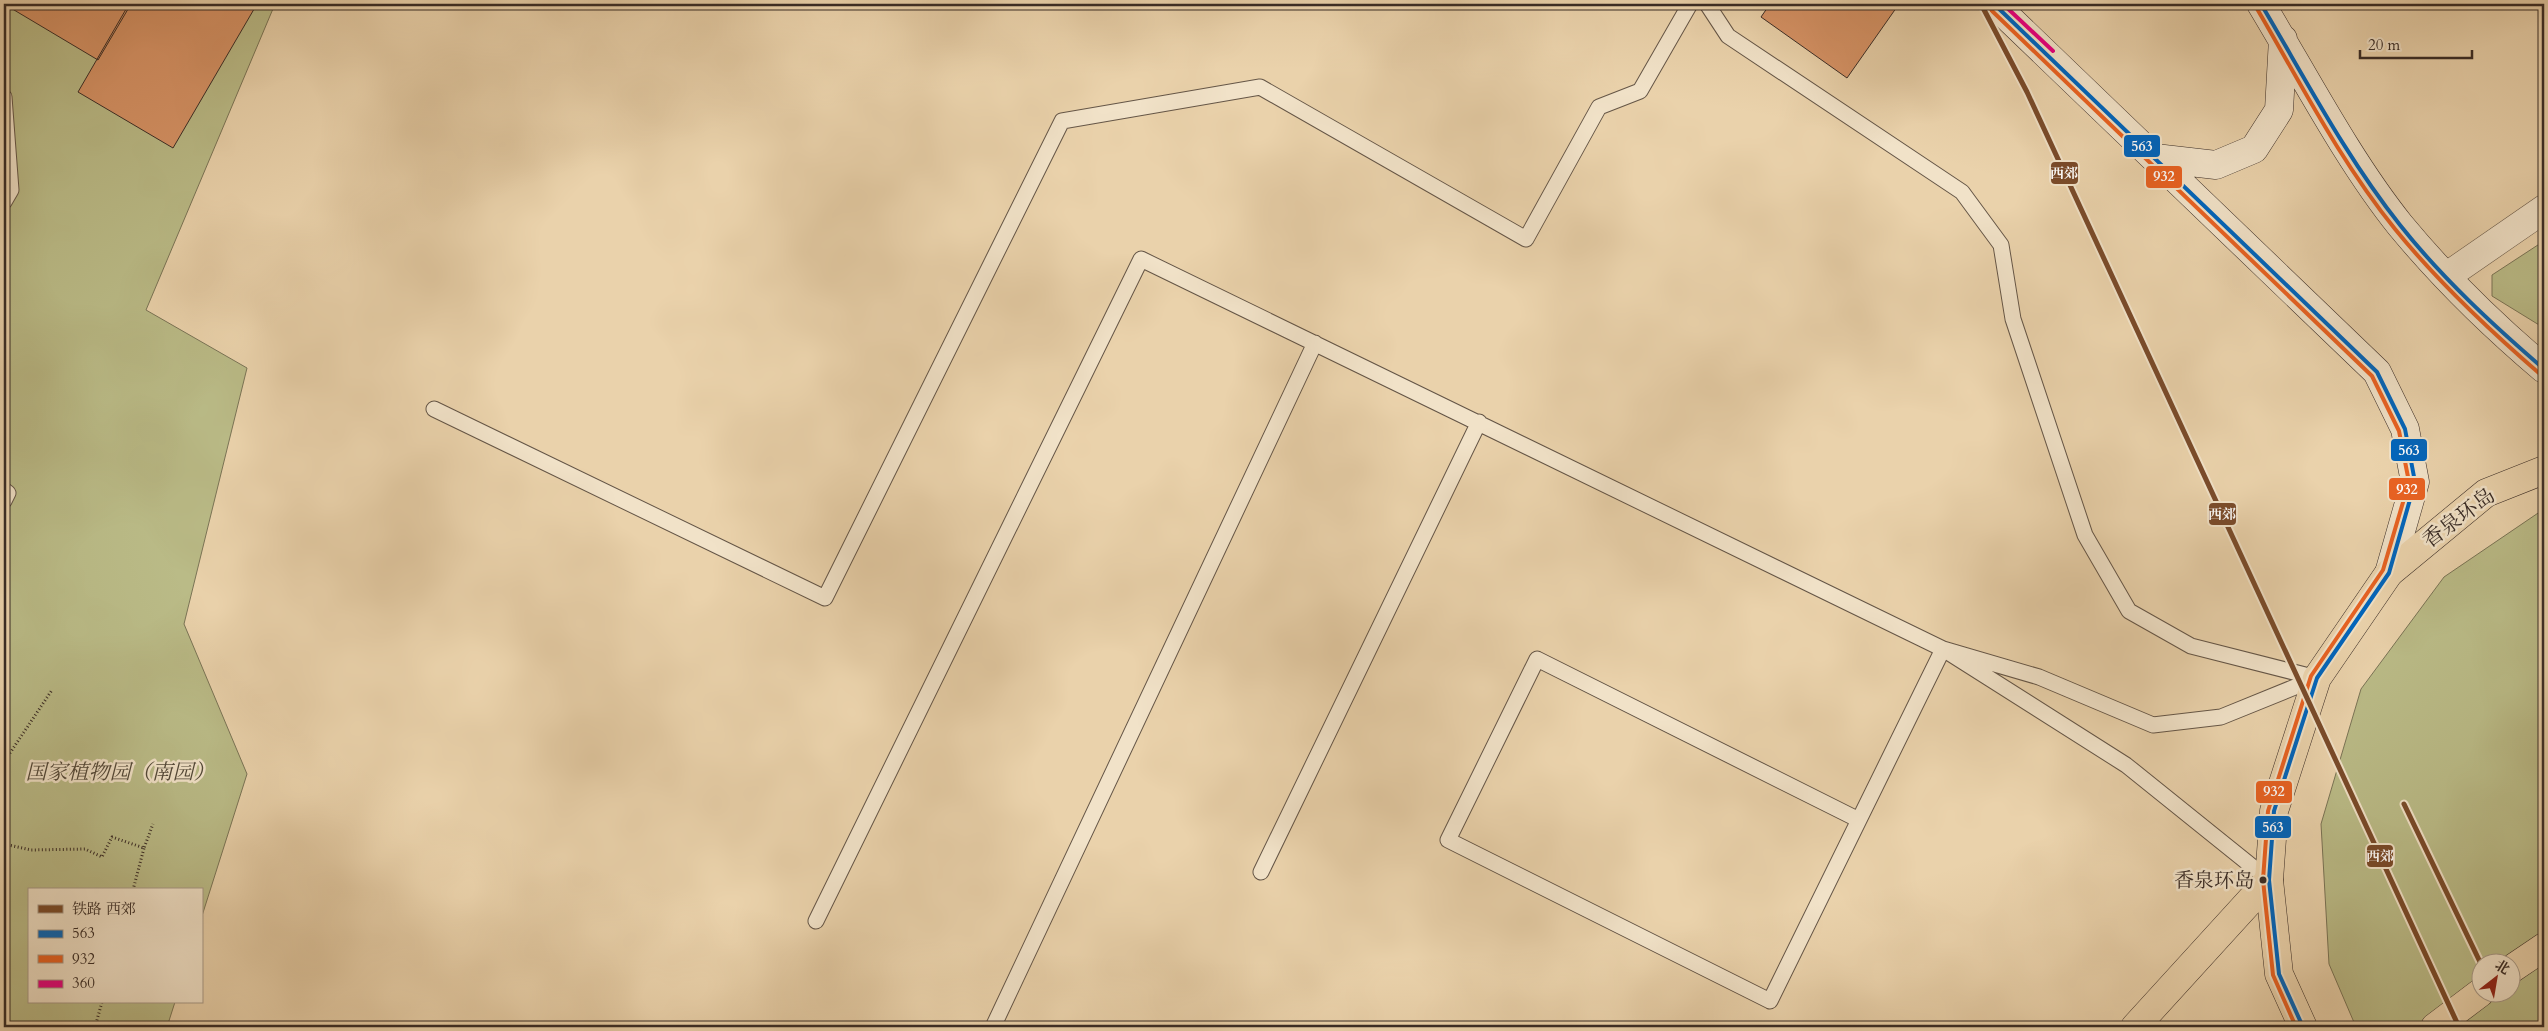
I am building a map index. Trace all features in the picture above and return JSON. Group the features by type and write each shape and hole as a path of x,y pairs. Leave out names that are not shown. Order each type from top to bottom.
{"main road":[{"name":"香泉环岛","path":"2303,1027 2279,974 2269,880 2274,811 2317,678 2389,573 2486,493 2544,470"},
{"path":"2135,1027 2269,880"},
{"path":"2520,963 2544,947"},
{"path":"2435,1027 2470,1001"}],"street":[{"path":"1994,4 2377,372 2405,429 2415,482 2389,573"},
{"path":"2261,4 2360,168 2400,224 2484,315 2544,368"},
{"path":"2154,158 2216,165 2254,149 2279,110 2282,39"},
{"path":"2447,276 2544,209"}],"lane":[{"path":"434,409 825,598 1062,121 1260,87 1526,238 1599,107 1640,91 1690,4"},
{"path":"1707,4 1728,36 1962,192 2001,245 2013,319 2084,536 2129,612 2191,646 2317,678"},
{"path":"4,97 11,190 4,202"},
{"path":"816,921 1141,259 1943,648 2126,765 2269,880"},
{"path":"993,1027 1315,343"},
{"path":"1261,872 1479,422"},
{"path":"4,490 8,493 4,501"},
{"path":"1943,648 2039,677 2153,725 2221,717 2317,678"},
{"path":"1859,820 1536,659 1448,840 1770,1000 1859,820 1943,648"}],"path":[{"path":"4,762 52,690"},
{"path":"134,888 144,848 153,824"},
{"path":"4,844 31,850 85,850 102,857 112,837 144,848"},
{"path":"95,1027 101,1004"}],"green space":[{"name":"国家植物园（南园）","path":"4,4 275,4 146,310 247,368 184,624 247,774 202,916 202,888 28,888 28,1004 174,1004 167,1027 4,1027"},
{"path":"2544,241 2544,328 2492,296 2492,275"},
{"path":"2544,509 2544,1027 2356,1027 2329,964 2321,824 2361,689 2444,577"}],"building":[{"path":"4,4 131,4 98,60"},
{"path":"129,4 257,4 173,148 78,92"},
{"path":"1770,4 1899,4 1847,78 1761,17"}],"rail line":[{"name":"西郊","path":"1981,4 2027,92 2459,1027"},
{"name":"西郊","path":"2404,804 2476,954"}],"transit line":[{"name":"563","path":"1994,4 2377,372 2405,429 2415,482 2389,573 2317,678 2274,811 2269,880 2279,974 2303,1027"},
{"name":"360","path":"2003,4 2053,51"},
{"name":"563","path":"2261,4 2344,145 2400,225 2433,264 2544,369"},
{"name":"932","path":"2256,7 2338,149 2395,229 2428,268 2501,340 2540,374"},
{"name":"932","path":"1990,9 2372,376 2399,431 2409,482 2383,570 2311,676 2268,811 2263,880 2273,975 2296,1027"}],"place":[{"name":"香泉环岛","path":"2263,880"}]}
